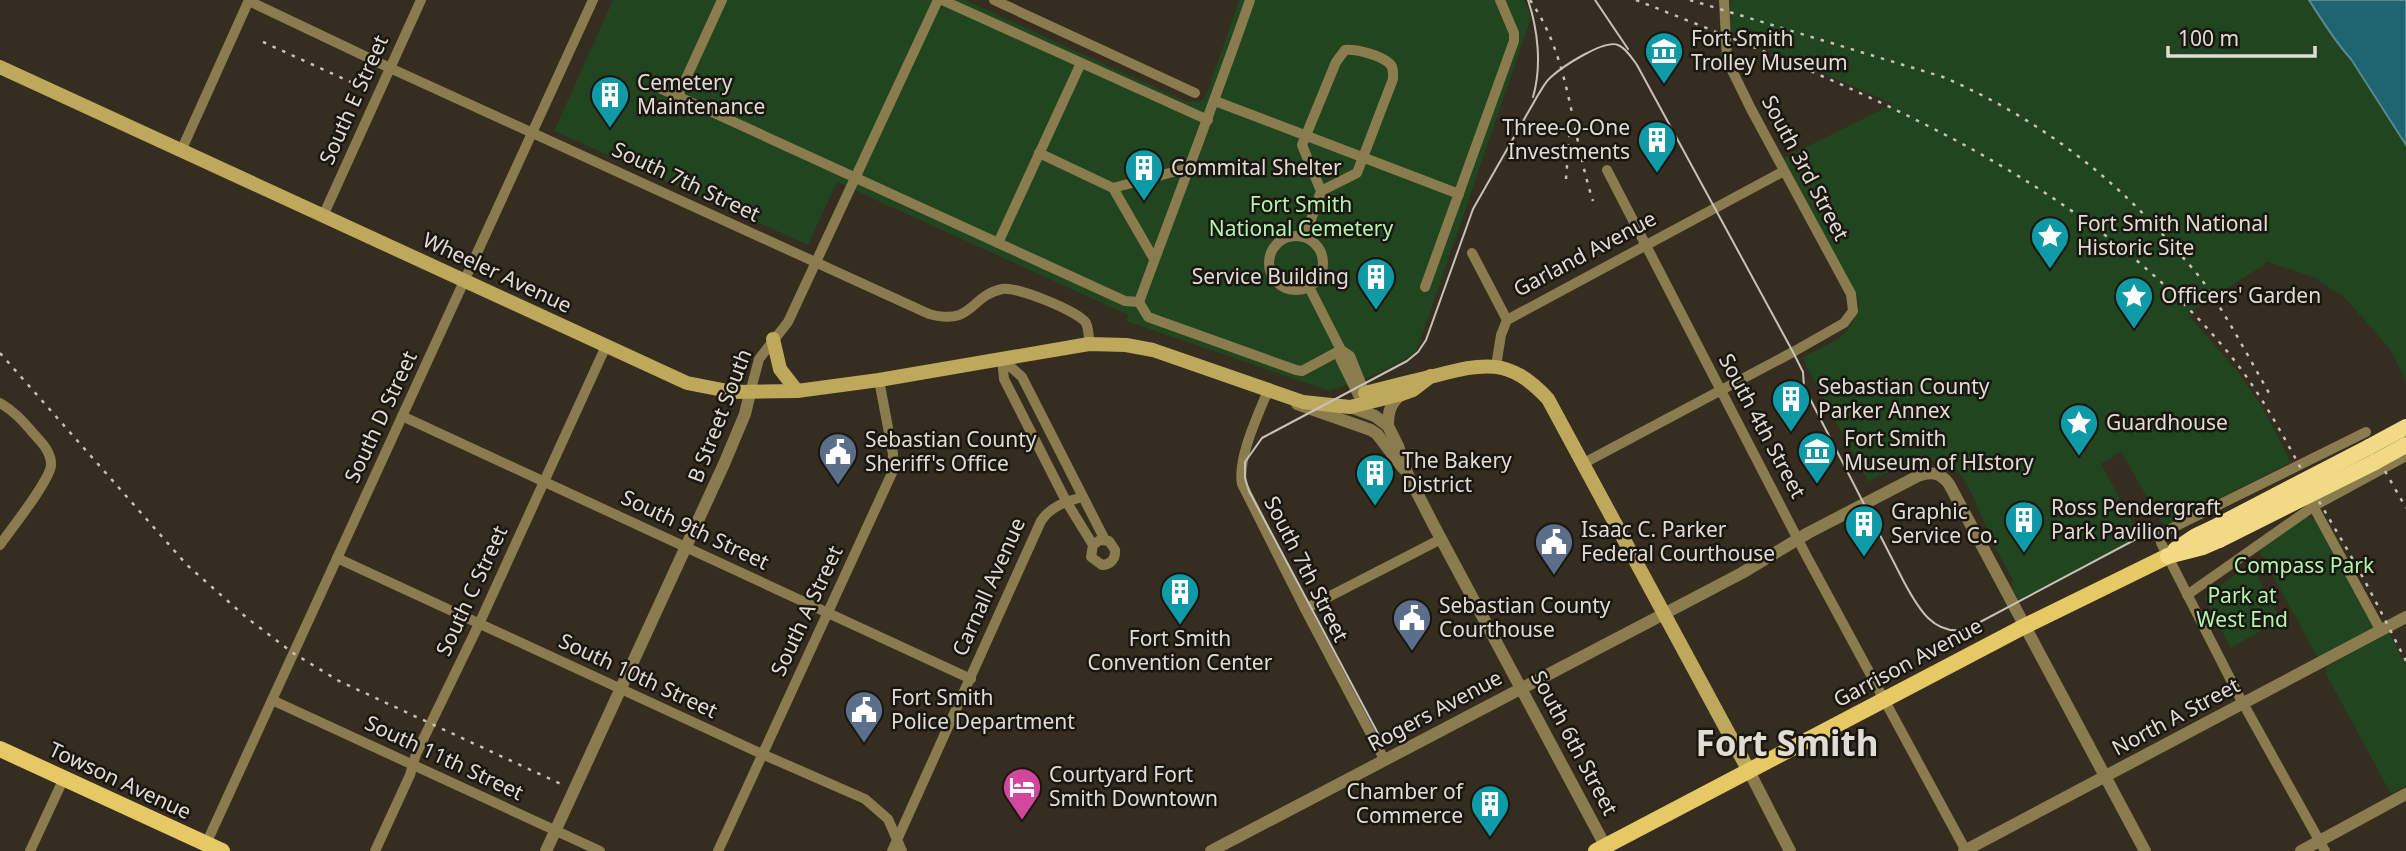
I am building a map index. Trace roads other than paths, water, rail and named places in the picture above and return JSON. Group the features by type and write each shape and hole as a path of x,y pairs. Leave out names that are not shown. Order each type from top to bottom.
{"highway":[{"path":"2216,534 2406,427"},
{"path":"2216,534 2406,445"},
{"name":"Garrison Avenue","path":"2168,556 2203,547 2216,534"}],"main road":[{"name":"Wheeler Avenue","path":"0,67 687,383 733,392 797,391 1002,359"},
{"path":"773,339 780,369 797,391"},
{"path":"1002,359 1089,344"},
{"name":"South 6th Street","path":"1089,344 1143,347 1292,397"},
{"path":"1356,400 1416,378 1477,365 1496,366 1513,372 1548,399 1749,771"},
{"path":"1292,397 1323,406 1402,394 1413,390 1431,376"},
{"name":"Garrison Avenue","path":"1603,849 2023,626 2168,556"},
{"name":"Towson Avenue","path":"0,749 205,847 222,851"}],"street":[{"name":"South 7th Street","path":"249,0 390,68 929,314 941,317 961,315 991,293 1001,289 1020,290 1080,317 1087,327 1089,344"},
{"path":"181,151 249,0"},
{"name":"South E Street","path":"323,216 421,0"},
{"name":"South D Street","path":"205,847 593,0"},
{"path":"678,96 722,0"},
{"path":"940,0 1208,120"},
{"name":"B Street South","path":"546,851 733,444 759,359 788,322 940,0"},
{"path":"994,0 1195,93"},
{"path":"1139,302 1250,0"},
{"path":"1424,287 1514,41 1514,33 1500,0"},
{"name":"South 3rd Street","path":"1722,391 1844,323 1853,311 1851,294 1727,60 1724,0"},
{"path":"1305,237 1321,191 1302,145 1339,54 1352,49 1387,62 1392,66 1393,79 1365,158 1357,173 1321,191"},
{"path":"998,243 1081,63"},
{"path":"655,86 1125,301 1139,302"},
{"path":"1215,101 1460,194"},
{"path":"1039,153 1113,188 1154,259"},
{"path":"1113,188 1188,168"},
{"name":"South 4th Street","path":"1607,170 1965,851"},
{"name":"Garland Avenue","path":"1496,366 1501,334 1507,320 1784,171"},
{"path":"1291,236 1305,237 1318,247 1323,260 1320,276 1309,287 1300,290 1286,288 1273,278 1269,265 1270,256 1278,243 1291,236"},
{"path":"1472,253 1507,320"},
{"path":"1309,287 1341,350 1350,356 1356,400 1388,426"},
{"path":"1139,302 1149,317 1296,370 1302,371 1341,350"},
{"name":"South C Street","path":"374,851 606,346"},
{"path":"1002,359 1022,377 1105,540 1114,546 1115,554 1106,565 1098,564 1091,557 1093,545 1066,501 1004,379 1002,359"},
{"name":"South A Street","path":"718,851 892,473 893,454 879,380"},
{"name":"South 7th Street","path":"1269,388 1242,461 1240,475 1246,494 1384,760"},
{"path":"1584,463 1722,391"},
{"path":"1388,426 1391,405 1402,394"},
{"name":"South 6th Street","path":"1292,397 1299,406 1371,430 1407,473"},
{"name":"South 6th Street","path":"1356,400 1377,406 1398,446 1407,473 1603,849"},
{"path":"0,403 19,417 44,445 51,466 40,487 0,545"},
{"name":"South 9th Street","path":"402,416 971,679"},
{"path":"2322,846 2187,596 2161,543 2160,534 2366,432"},
{"path":"2187,596 2314,506 2406,456"},
{"path":"2294,469 2381,631"},
{"name":"Rogers Avenue","path":"1211,851 1927,473 1937,473 1949,484 2023,626"},
{"name":"Carnall Avenue","path":"891,851 1042,518 1051,509 1066,501 1083,497"},
{"path":"1305,609 1441,539"},
{"path":"1093,545 1105,540"},
{"name":"South 10th Street","path":"337,558 865,799 888,819 902,851"},
{"name":"North A Street","path":"1965,851 2406,617"},
{"path":"2023,626 2145,851"},
{"name":"South 11th Street","path":"271,700 600,851"},
{"path":"1749,771 1790,851"},
{"path":"30,851 64,778"},
{"path":"2301,851 2322,846 2406,794"}],"water":[{"path":"2309,0 2406,0 2406,145 2351,59"}],"tram line":[{"path":"1528,0 1538,48 1533,97"},
{"path":"1595,0 1628,49"},
{"path":"1383,743 1249,491 1245,478 1245,462 1262,438 1407,361 1418,352 1426,340 1473,209 1538,95 1556,73 1583,55 1603,46 1621,46 1637,65 1793,352 1803,372 1804,387 1904,582 1928,618 1945,629 1967,629 2140,537"}],"railway":[{"path":"1530,0 1544,23 1562,72 1593,201"},
{"path":"1636,0 1796,65 1876,100 1954,139 2029,183 2101,232 2167,287 2226,350 2262,400 2359,570 2406,661"},
{"path":"1690,0 1943,77 2008,109 2068,148 2123,194 2189,264 2221,310 2269,393"},
{"path":"263,42 366,89"},
{"path":"1566,179 1570,127"},
{"path":"0,353 187,565 247,618 293,653 339,681 561,784"},
{"path":"2385,471 2406,508"}],"place":[{"name":"Fort Smith Trolley Museum","path":"1664,85"},
{"name":"Cemetery Maintenance","path":"610,129"},
{"name":"Three-O-One Investments","path":"1657,174"},
{"name":"Commital Shelter","path":"1144,202"},
{"name":"Fort Smith National Historic Site","path":"2050,270"},
{"name":"Service Building","path":"1376,311"},
{"name":"Officers' Garden","path":"2134,330"},
{"name":"Sebastian County Parker Annex","path":"1791,433"},
{"name":"Guardhouse","path":"2079,457"},
{"name":"Fort Smith Museum of HIstory","path":"1817,485"},
{"name":"Sebastian County Sheriff's Office","path":"838,486"},
{"name":"The Bakery District","path":"1375,507"},
{"name":"Ross Pendergraft Park Pavilion","path":"2024,554"},
{"name":"Graphic Service Co.","path":"1864,558"},
{"name":"Isaac C. Parker Federal Courthouse","path":"1554,576"},
{"name":"Fort Smith Convention Center","path":"1180,626"},
{"name":"Sebastian County Courthouse","path":"1412,652"},
{"name":"Fort Smith Police Department","path":"864,744"},
{"name":"Courtyard Fort Smith Downtown","path":"1022,821"},
{"name":"Chamber of Commerce","path":"1490,838"}],"district":[{"name":"Fort Smith","path":"1787,744"}],"park label":[{"name":"Fort Smith National Cemetery","path":"1301,217"},
{"name":"Compass Park","path":"2304,566"},
{"name":"Park at West End","path":"2242,608"}]}
